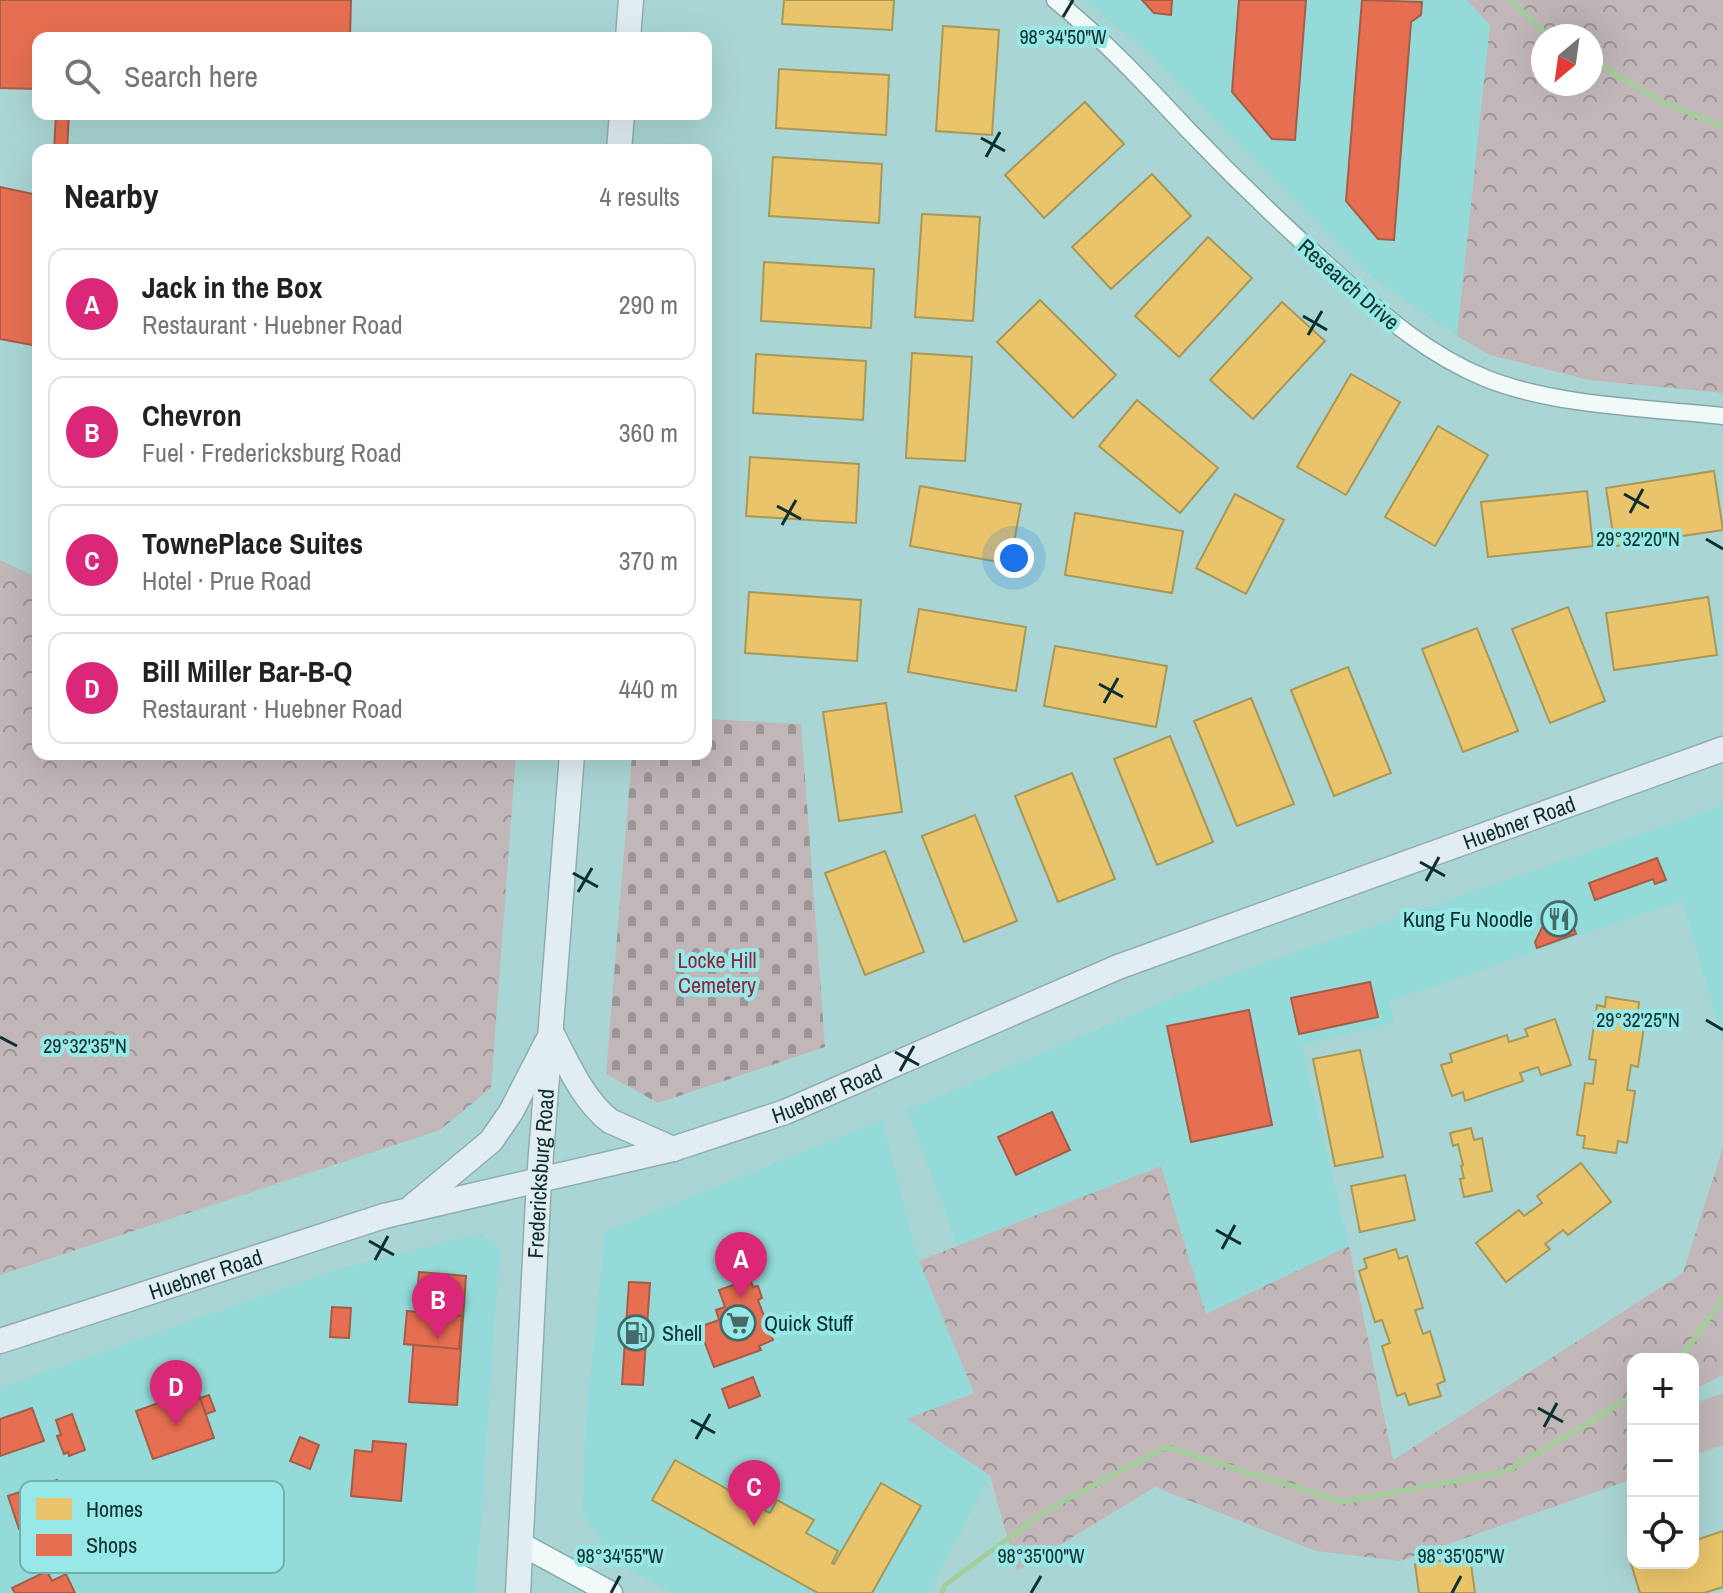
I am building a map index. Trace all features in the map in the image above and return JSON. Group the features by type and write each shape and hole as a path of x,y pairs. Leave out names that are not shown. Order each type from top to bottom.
{"main road":[{"path":"628,32 631,0"},
{"path":"620,144 622,120"},
{"name":"Huebner Road","path":"0,1341 408,1210 673,1149 785,1112 1118,967 1723,749"},
{"name":"Fredericksburg Road","path":"518,1593 539,1180 572,760"},
{"path":"551,1033 570,1069 603,1115 673,1149"},
{"path":"408,1210 491,1141 511,1112 551,1033"}],"street":[{"name":"Research Drive","path":"1055,0 1117,53 1287,230 1420,344 1451,363 1517,389 1569,399 1723,416"},
{"path":"521,1544 611,1593"}],"shaded area":[{"path":"1085,0 1467,0 1491,25 1457,336 1367,273 1147,52"},
{"path":"1723,806 1723,1040 1682,900 1390,1001 1394,1023 1302,1045 1349,1246 1206,1314 1160,1166 958,1247 907,1110 1210,982"},
{"path":"882,1120 919,1261 974,1393 907,1419 990,1476 928,1593 675,1593 616,1563 583,1513 585,1431 605,1232"},
{"path":"481,1233 500,1248 476,1593 0,1593 0,1388 339,1269"}],"green space":[{"path":"1467,0 1723,0 1723,393 1589,380 1490,355 1457,336 1490,25"},
{"path":"0,560 32,575 32,760 516,760 491,1088 440,1130 0,1275"},
{"name":"Locke Hill Cemetery","path":"712,719 801,724 825,1047 658,1103 606,1074 632,760 712,760"},
{"path":"1723,1147 1723,1375 1699,1387 1699,1353 1627,1353 1627,1481 1400,1561 1316,1551 1155,1487 1017,1571 990,1476 907,1419 974,1393 919,1261 1161,1166 1206,1314 1349,1246 1393,1460 1683,1273"},
{"path":"1723,1393 1723,1445 1699,1454 1699,1425 1699,1402"}],"building: Homes":[{"path":"784,0 894,0 892,30 782,24"},
{"path":"943,26 999,30 992,135 936,131"},
{"path":"779,69 889,75 886,135 776,128"},
{"path":"1085,102 1124,144 1044,218 1005,175"},
{"path":"773,157 882,164 879,223 769,216"},
{"path":"1152,174 1191,216 1111,289 1072,247"},
{"path":"922,214 980,217 973,321 915,317"},
{"path":"1208,237 1252,278 1179,357 1135,316"},
{"path":"764,262 874,269 871,328 761,321"},
{"path":"1040,300 1116,375 1073,418 997,342"},
{"path":"1282,302 1325,341 1253,419 1210,380"},
{"path":"912,353 972,357 965,461 906,458"},
{"path":"756,354 866,361 863,420 753,413"},
{"path":"1351,374 1400,402 1346,495 1297,467"},
{"path":"1137,400 1218,468 1180,513 1099,446"},
{"path":"1438,426 1488,455 1435,546 1385,517"},
{"path":"750,457 859,464 856,523 746,516"},
{"path":"1714,471 1723,530 1615,546 1606,488"},
{"path":"920,486 1021,504 1010,564 910,546"},
{"path":"1587,491 1593,546 1488,557 1481,502"},
{"path":"1235,494 1284,520 1246,594 1196,568"},
{"path":"1075,513 1183,531 1172,593 1065,575"},
{"path":"749,592 861,600 857,661 745,653"},
{"path":"1708,597 1717,655 1614,670 1606,613"},
{"path":"1568,607 1605,701 1550,723 1512,629"},
{"path":"919,609 1026,627 1016,691 908,672"},
{"path":"1477,628 1518,731 1463,752 1422,649"},
{"path":"1055,646 1167,666 1156,727 1044,706"},
{"path":"1348,667 1391,773 1334,796 1291,690"},
{"path":"1251,698 1294,804 1237,826 1194,721"},
{"path":"886,703 902,812 839,821 823,712"},
{"path":"1170,736 1213,842 1157,865 1114,759"},
{"path":"1072,773 1115,879 1058,902 1015,796"},
{"path":"975,815 1017,921 964,942 922,836"},
{"path":"885,851 924,952 865,975 825,873"},
{"path":"1606,997 1639,1002 1638,1012 1646,1013 1638,1067 1631,1065 1627,1090 1635,1091 1627,1143 1618,1141 1616,1153 1583,1148 1585,1136 1577,1135 1585,1083 1593,1084 1596,1060 1589,1059 1597,1005 1605,1007"},
{"path":"1555,1019 1571,1065 1541,1075 1538,1067 1520,1073 1523,1081 1465,1101 1463,1092 1452,1096 1441,1065 1452,1062 1450,1054 1507,1035 1509,1042 1528,1036 1525,1029"},
{"path":"1360,1050 1383,1157 1335,1166 1313,1059"},
{"path":"1471,1128 1474,1140 1482,1138 1492,1191 1464,1197 1460,1179 1464,1178 1463,1165 1458,1144 1453,1146 1450,1133"},
{"path":"1581,1163 1611,1202 1568,1235 1563,1230 1545,1244 1550,1249 1506,1282 1476,1243 1519,1210 1524,1216 1542,1203 1537,1196"},
{"path":"1405,1175 1415,1220 1360,1232 1351,1186"},
{"path":"1396,1249 1399,1259 1407,1256 1423,1308 1415,1310 1423,1334 1430,1331 1445,1381 1437,1384 1441,1396 1409,1405 1405,1393 1397,1396 1382,1346 1390,1343 1382,1320 1375,1322 1359,1271 1367,1268 1364,1259"},
{"path":"675,1460 770,1513 777,1500 814,1520 806,1533 838,1551 834,1564 881,1483 921,1506 872,1593 818,1593 652,1500"},
{"path":"1723,1531 1723,1587 1704,1593 1640,1593 1633,1569 1699,1569 1699,1539"},
{"path":"1470,1557 1475,1593 1419,1593 1415,1564"}],"building: Shops":[{"path":"0,0 351,0 350,32 32,32 32,89 0,88"},
{"path":"1142,0 1172,0 1171,15 1154,13"},
{"path":"1239,0 1306,0 1295,140 1272,139 1232,92"},
{"path":"1362,0 1422,2 1421,15 1411,22 1394,240 1378,239 1346,201"},
{"path":"56,120 69,120 67,144 54,144"},
{"path":"0,187 32,194 32,345 0,339"},
{"path":"1657,858 1666,880 1655,884 1653,879 1595,900 1589,883"},
{"name":"Kung Fu Noodle","path":"1564,901 1576,934 1537,948 1535,942 1553,905"},
{"path":"1370,982 1378,1017 1299,1034 1291,998"},
{"path":"1249,1010 1272,1125 1191,1142 1167,1026"},
{"path":"1052,1112 1070,1150 1016,1175 998,1137"},
{"path":"419,1272 466,1276 457,1405 409,1402"},
{"name":"Quick Stuff","path":"750,1279 753,1287 758,1286 762,1298 758,1300 773,1340 759,1346 761,1350 714,1367 699,1327 719,1320 716,1310 725,1307 719,1290"},
{"name":"Shell","path":"629,1282 650,1283 643,1385 622,1384"},
{"path":"332,1307 351,1308 349,1338 330,1337"},
{"path":"407,1311 462,1316 459,1349 404,1344"},
{"path":"753,1377 760,1396 729,1408 722,1389"},
{"path":"197,1389 214,1438 153,1459 136,1411"},
{"path":"209,1395 215,1411 206,1414 200,1398"},
{"path":"32,1408 44,1441 0,1456 0,1419"},
{"path":"72,1414 85,1450 69,1456 68,1452 64,1454 57,1436 61,1435 56,1420"},
{"path":"300,1437 319,1445 310,1469 290,1461"},
{"path":"373,1441 406,1444 401,1501 351,1496 355,1450 372,1452"},
{"path":"20,1492 20,1529 19,1529 8,1496"},
{"path":"43,1573 48,1573 52,1581 66,1574 75,1593 15,1593 12,1588"}],"waterway":[{"path":"1510,0 1536,24"},
{"path":"1603,67 1661,101 1723,127"},
{"path":"1684,1353 1723,1298"},
{"path":"942,1593 945,1585 1050,1508 1167,1447 1343,1502 1507,1471 1627,1400"}],"place":[{"name":"Kung Fu Noodle","path":"1559,919"},
{"name":"Jack in the Box","path":"741,1298"},
{"name":"Quick Stuff","path":"738,1323"},
{"name":"Shell","path":"636,1333"},
{"name":"Chevron","path":"438,1339"},
{"name":"Bill Miller Bar-B-Q","path":"176,1426"},
{"name":"TownePlace Suites","path":"754,1526"}]}
